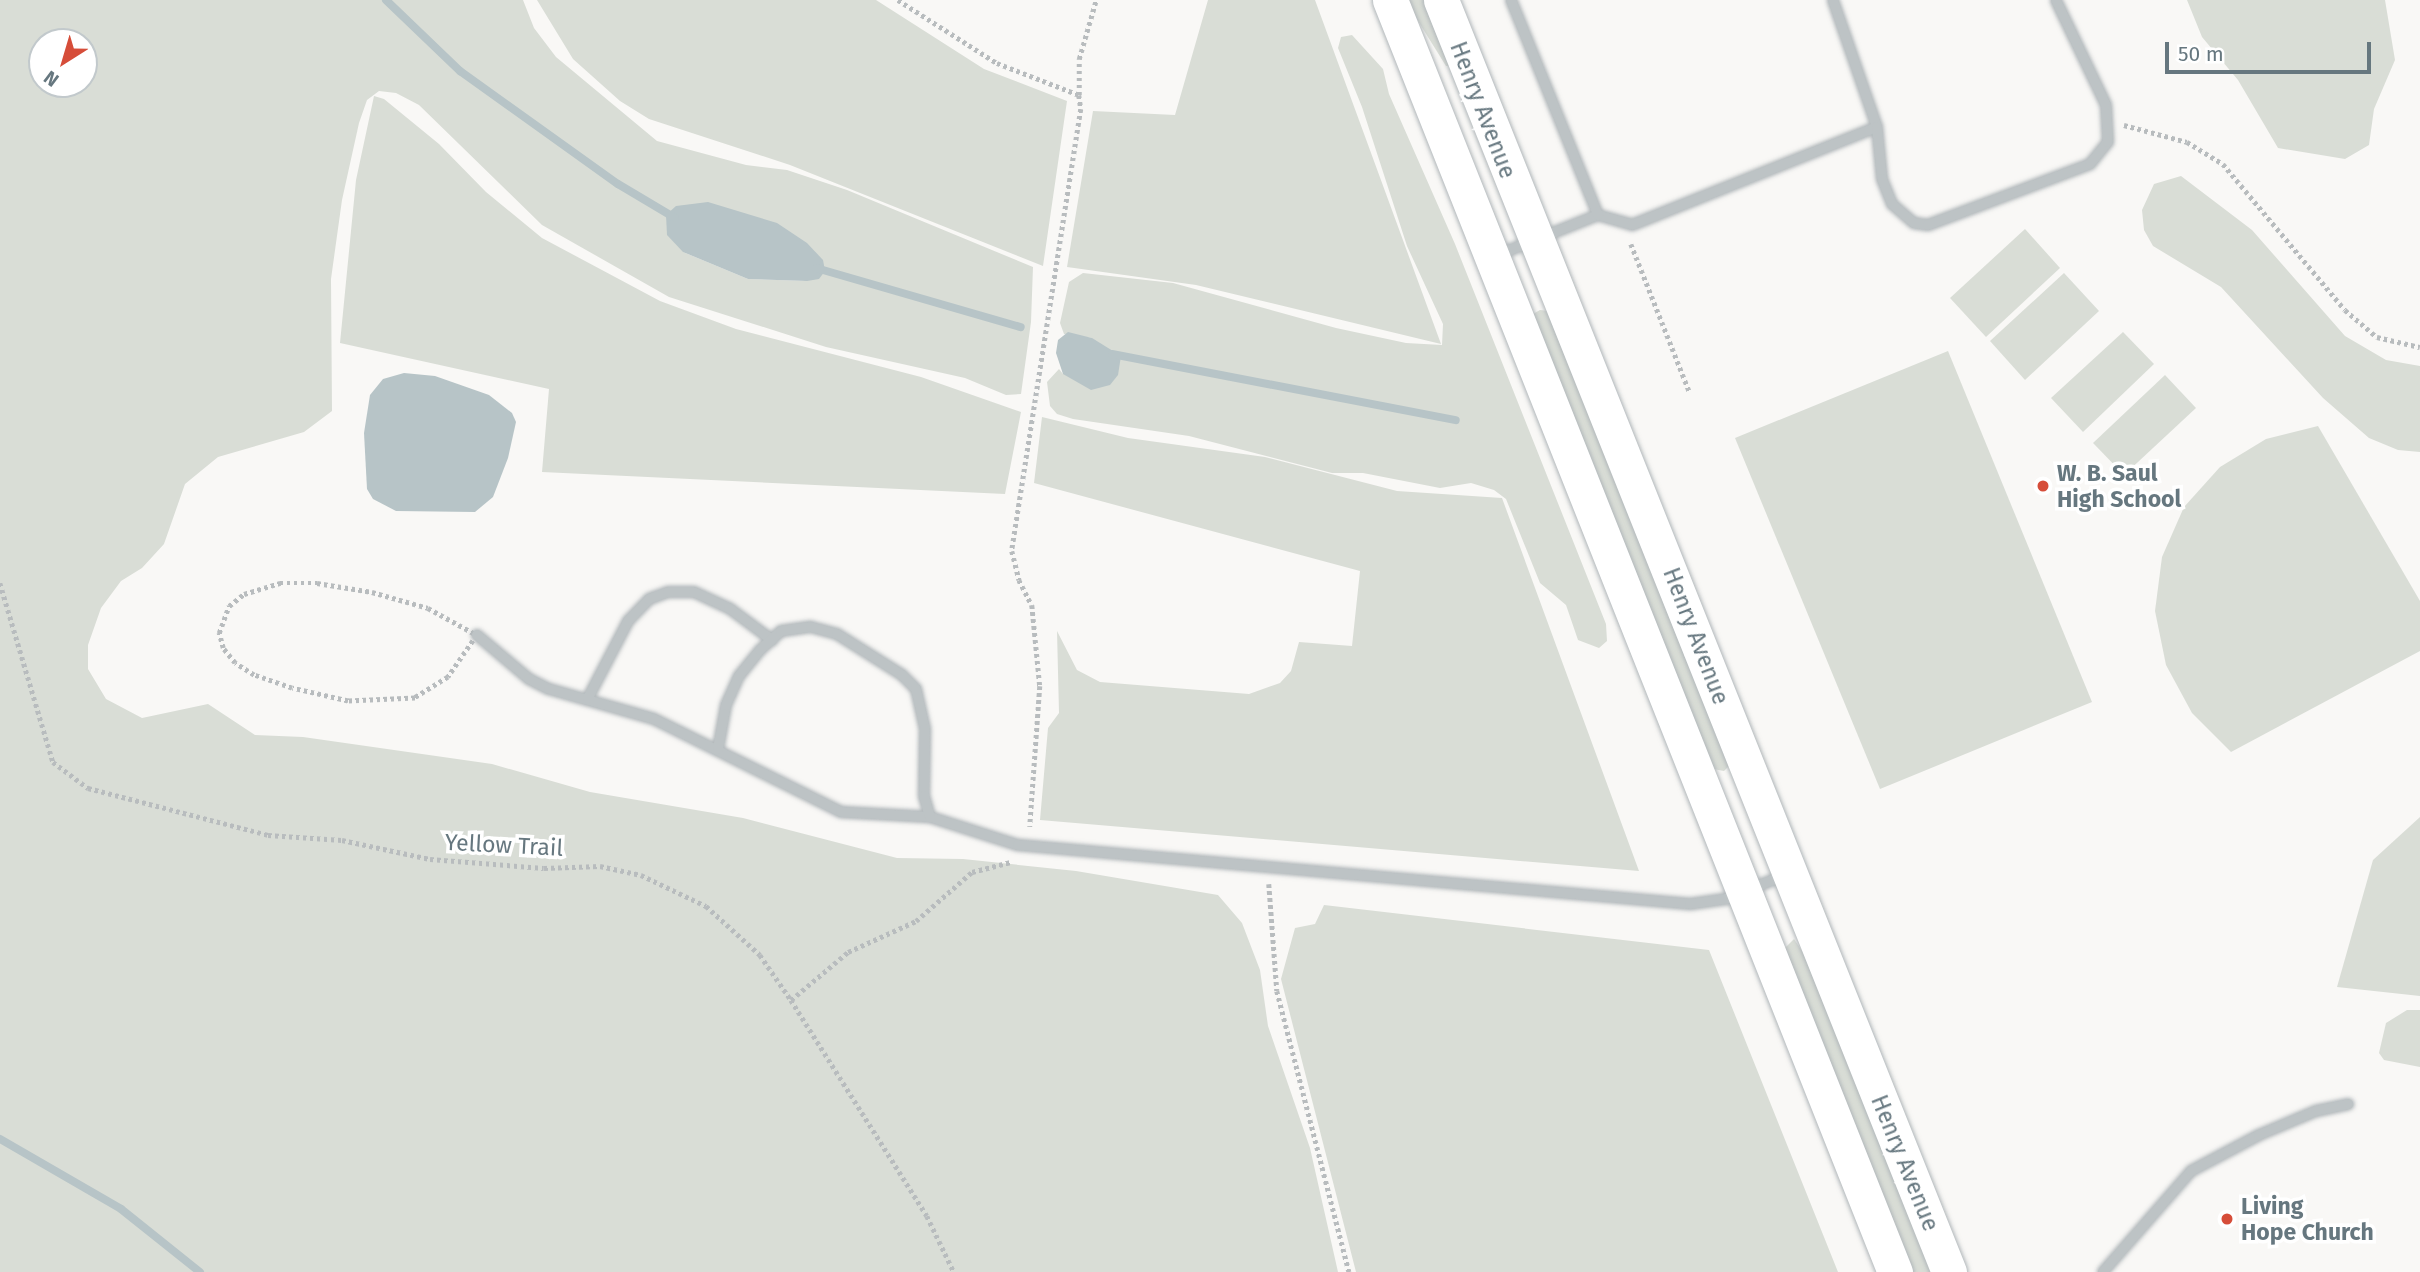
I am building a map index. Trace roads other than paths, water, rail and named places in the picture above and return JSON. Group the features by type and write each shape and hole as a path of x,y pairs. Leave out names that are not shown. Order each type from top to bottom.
{"main road":[{"name":"Henry Avenue","path":"1390,0 1895,1272"},
{"name":"Henry Avenue","path":"1441,0 1949,1272"}],"lane":[{"path":"1511,0 1598,215"},
{"path":"1833,0 1877,127 1882,178 1892,204 1914,223 1928,225 2090,164 2108,142 2109,121 2106,104 2056,0"},
{"path":"1492,257 1598,215 1632,225 1877,127"},
{"path":"588,698 628,621 649,599 668,592 694,592 729,608 772,640"},
{"path":"718,749 726,705 739,676 781,631 811,627 837,634 902,675 916,689 925,729 924,796 930,817"},
{"path":"477,635 529,679 654,719 841,812 930,817 1028,846 1690,904 1746,892 1788,873"},
{"path":"2103,1272 2191,1171 2271,1130 2348,1104"}],"waterway":[{"path":"386,0 460,71 618,184 675,218"},
{"path":"816,268 1021,327"},
{"path":"1112,354 1456,420"},
{"path":"0,1139 121,1209 200,1272"}],"place":[{"name":"W. B. Saul High School","path":"2043,486"},
{"name":"Living Hope Church","path":"2227,1219"}]}
